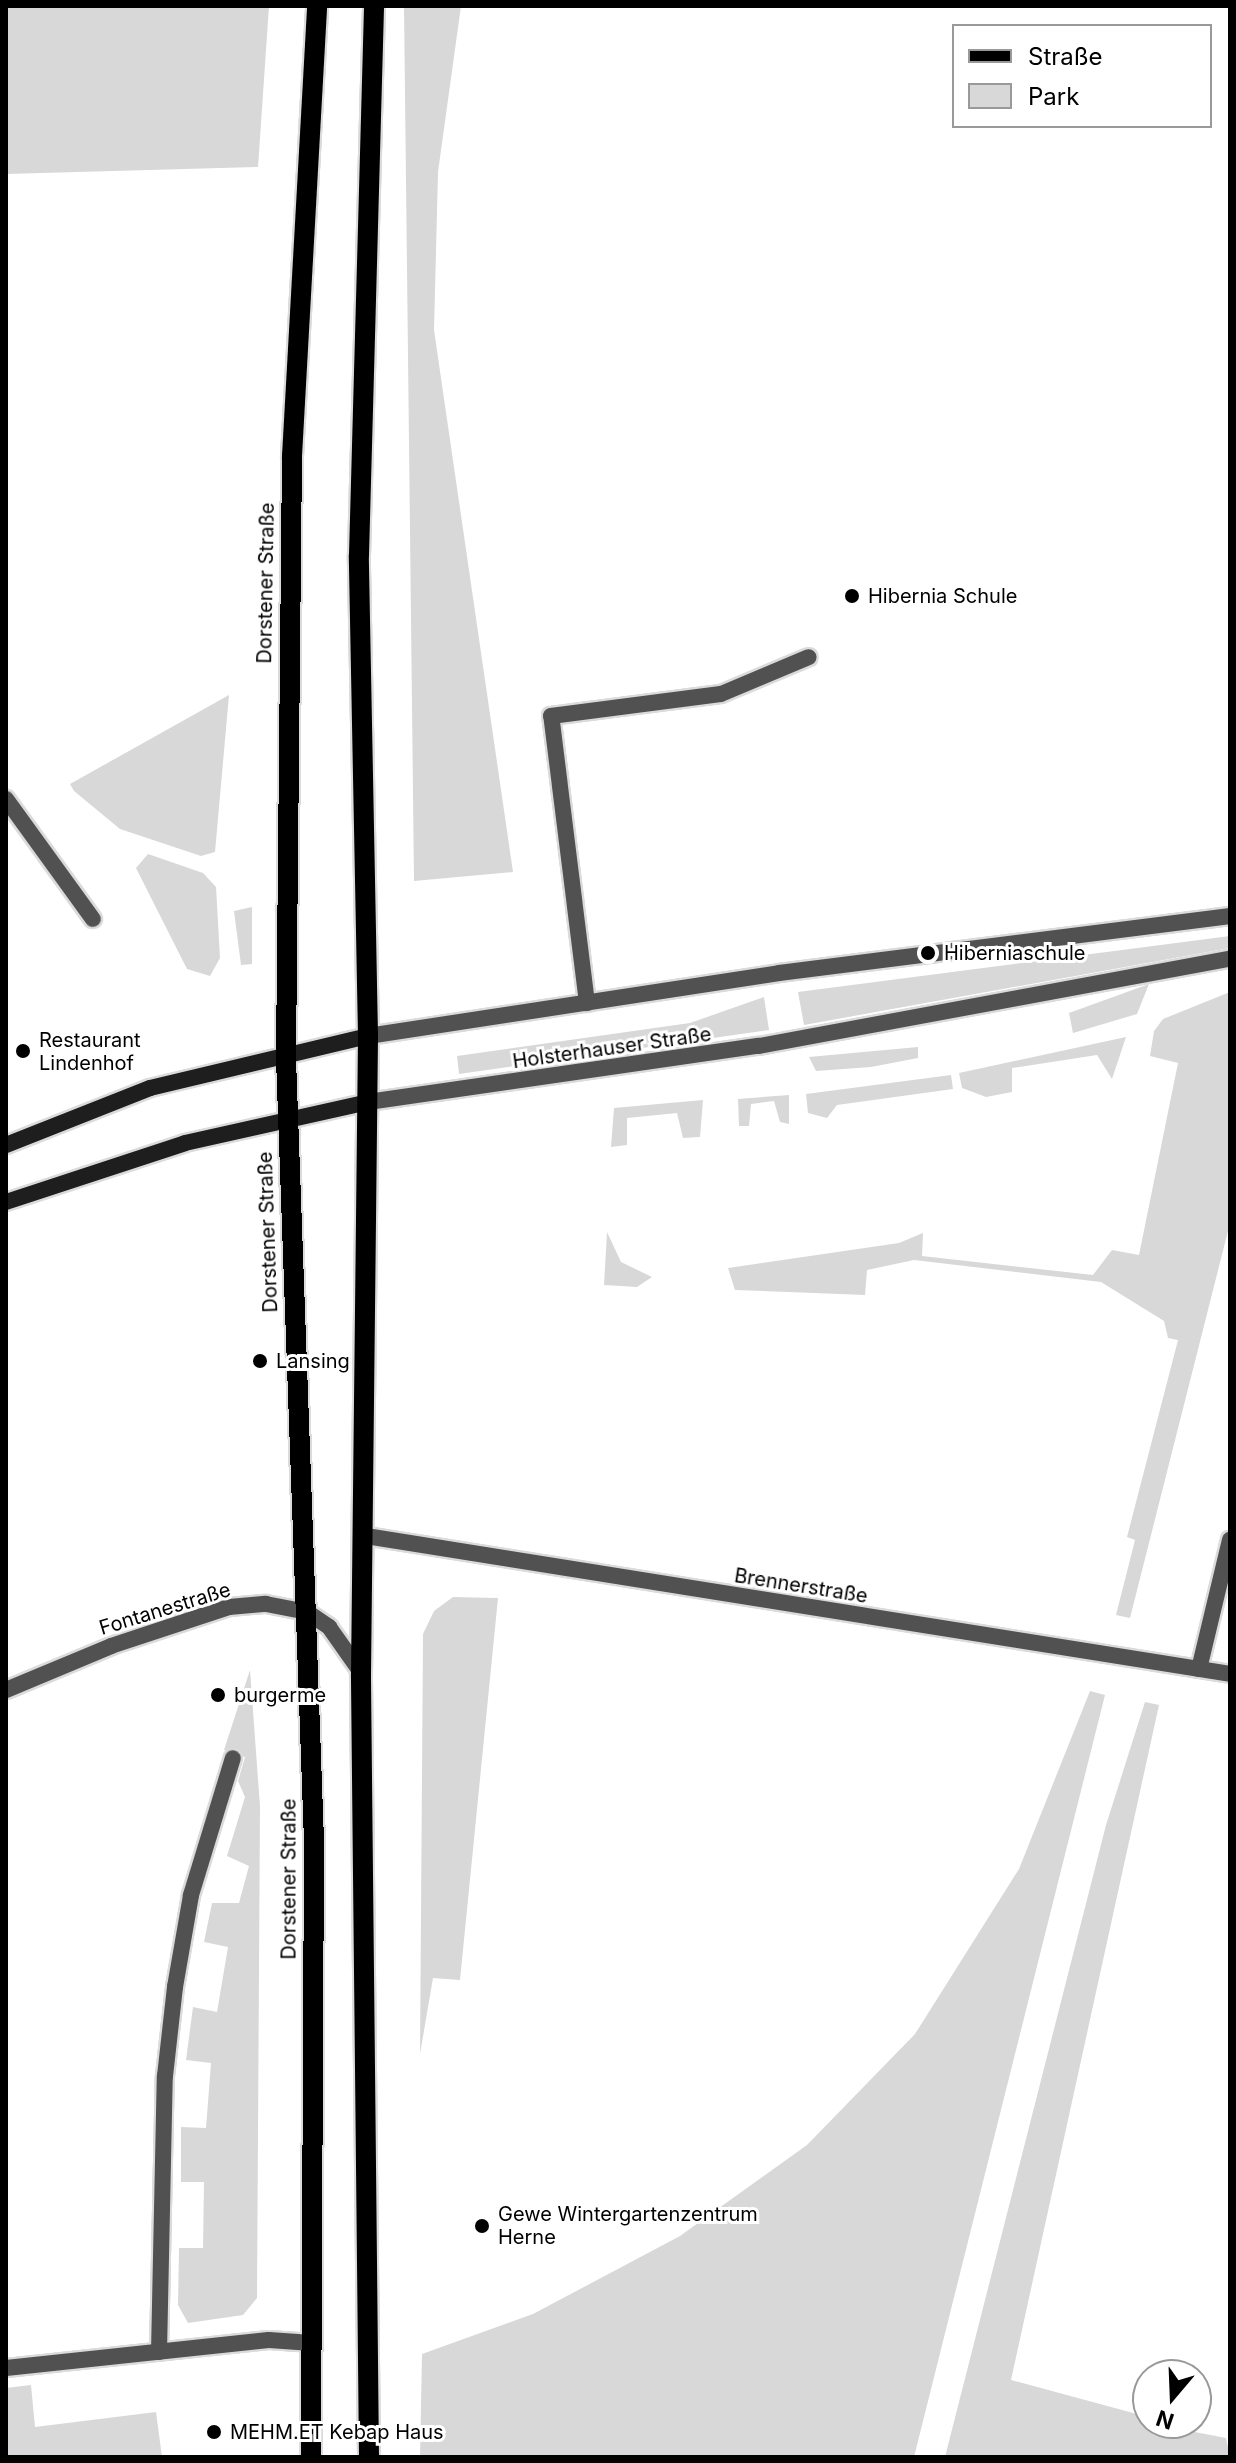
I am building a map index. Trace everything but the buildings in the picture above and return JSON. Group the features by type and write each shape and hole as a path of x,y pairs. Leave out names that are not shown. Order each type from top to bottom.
{"main road":[{"name":"Dorstener Straße","path":"311,2457 307,1612 286,1057 292,456 317,6"},
{"path":"369,2457 361,1674 366,1536 368,1036 359,555 374,6"},
{"path":"6,1145 150,1088 368,1036"},
{"name":"Holsterhauser Straße","path":"6,1202 288,1118 368,1102"}],"street":[{"path":"587,1003 551,716 721,694 809,657"},
{"path":"6,799 93,919"},
{"path":"368,1036 779,973 1230,916"},
{"name":"Holsterhauser Straße","path":"368,1102 759,1046 1230,959"},
{"name":"Brennerstraße","path":"366,1536 1230,1674"},
{"path":"1199,1669 1230,1540"},
{"name":"Fontanestraße","path":"6,1690 229,1607 307,1612"},
{"path":"307,1612 346,1645 361,1674"},
{"path":"159,2352 165,2076 175,1987 191,1895 233,1758"},
{"path":"6,2368 269,2340 312,2343"}],"green space":[{"path":"6,6 269,6 258,167 6,174"},
{"path":"404,6 461,6 438,172 434,330 513,872 414,881"},
{"path":"229,695 215,852 201,856 120,829 74,791 70,784"},
{"path":"148,854 203,873 216,887 220,958 210,976 187,969 136,868"},
{"path":"252,907 252,964 241,965 234,911"},
{"path":"1230,936 1230,948 804,1025 798,992"},
{"path":"1149,984 1137,1014 1073,1033 1069,1013"},
{"path":"1230,992 1230,1223 1130,1618 1116,1615 1135,1540 1127,1537 1178,1340 1168,1338 1164,1321 1101,1282 914,1260 867,1270 865,1295 735,1290 728,1268 899,1243 923,1233 922,1256 1093,1275 1112,1250 1139,1255 1178,1063 1150,1056 1154,1031 1163,1019"},
{"path":"764,997 769,1030 459,1074 457,1056 690,1023"},
{"path":"1126,1037 1112,1079 1097,1055 1012,1068 1012,1092 986,1097 962,1088 959,1073"},
{"path":"918,1047 918,1058 871,1067 816,1071 809,1057"},
{"path":"951,1075 953,1089 837,1105 827,1118 808,1113 806,1094"},
{"path":"789,1095 789,1124 780,1122 774,1101 751,1104 749,1126 739,1126 738,1099"},
{"path":"703,1100 700,1137 683,1138 677,1113 627,1118 627,1145 611,1147 614,1108"},
{"path":"607,1232 621,1262 652,1277 637,1287 604,1285"},
{"path":"453,1597 498,1598 460,1980 433,1978 420,2054 423,1634 434,1611"},
{"path":"250,1670 260,1806 257,2298 243,2315 188,2323 178,2305 179,2248 203,2248 204,2182 181,2182 181,2127 206,2128 211,2063 186,2060 193,2007 217,2012 228,1947 204,1942 212,1903 239,1903 249,1866 227,1856 245,1797 238,1781 245,1757 224,1750"},
{"path":"1090,1691 1105,1695 914,2457 420,2457 422,2354 533,2314 680,2236 807,2145 915,2034 1019,1869"},
{"path":"1145,1702 1159,1705 1011,2380 1132,2413 1132,2439 1212,2439 1212,2435 1226,2438 1230,2457 945,2457 1106,1825"},
{"path":"31,2385 35,2427 156,2412 162,2457 6,2457 6,2388"}],"place":[{"name":"Hibernia Schule","path":"852,596"},
{"name":"Hiberniaschule","path":"928,953"},
{"name":"Restaurant Lindenhof","path":"23,1051"},
{"name":"Lansing","path":"260,1361"},
{"name":"burgerme","path":"218,1695"},
{"name":"Gewe Wintergartenzentrum Herne","path":"482,2226"},
{"name":"MEHM.ET Kebap Haus","path":"214,2432"}]}
